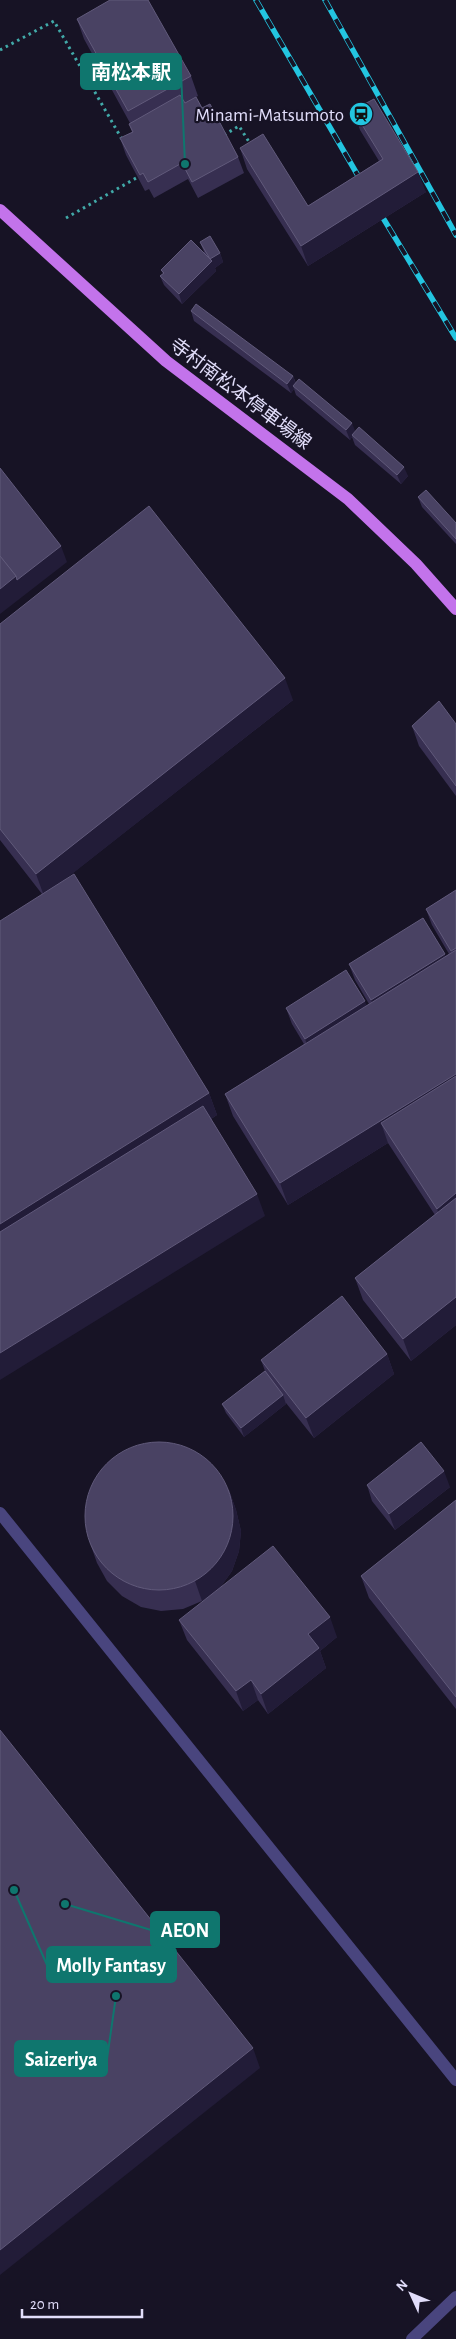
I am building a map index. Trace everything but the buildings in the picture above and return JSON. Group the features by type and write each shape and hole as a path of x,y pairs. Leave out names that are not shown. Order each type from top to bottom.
{"main road":[{"name":"寺村南松本停車場線","path":"0,210 166,361 348,499 416,564 456,609"}],"street":[{"path":"0,1513 456,2080"},
{"path":"412,2339 456,2297"}],"path":[{"path":"0,50 54,21 125,144"},
{"path":"224,135 239,126 252,147"},
{"path":"66,218 138,177"}],"railway":[{"path":"256,0 364,186"},
{"path":"325,0 456,235"},
{"path":"377,208 456,338"}],"place":[{"name":"Minami-Matsumoto","path":"361,114"},
{"name":"南松本駅","path":"185,164"},
{"name":"Molly Fantasy","path":"14,1890"},
{"name":"AEON","path":"65,1904"},
{"name":"Saizeriya","path":"116,1996"}]}
